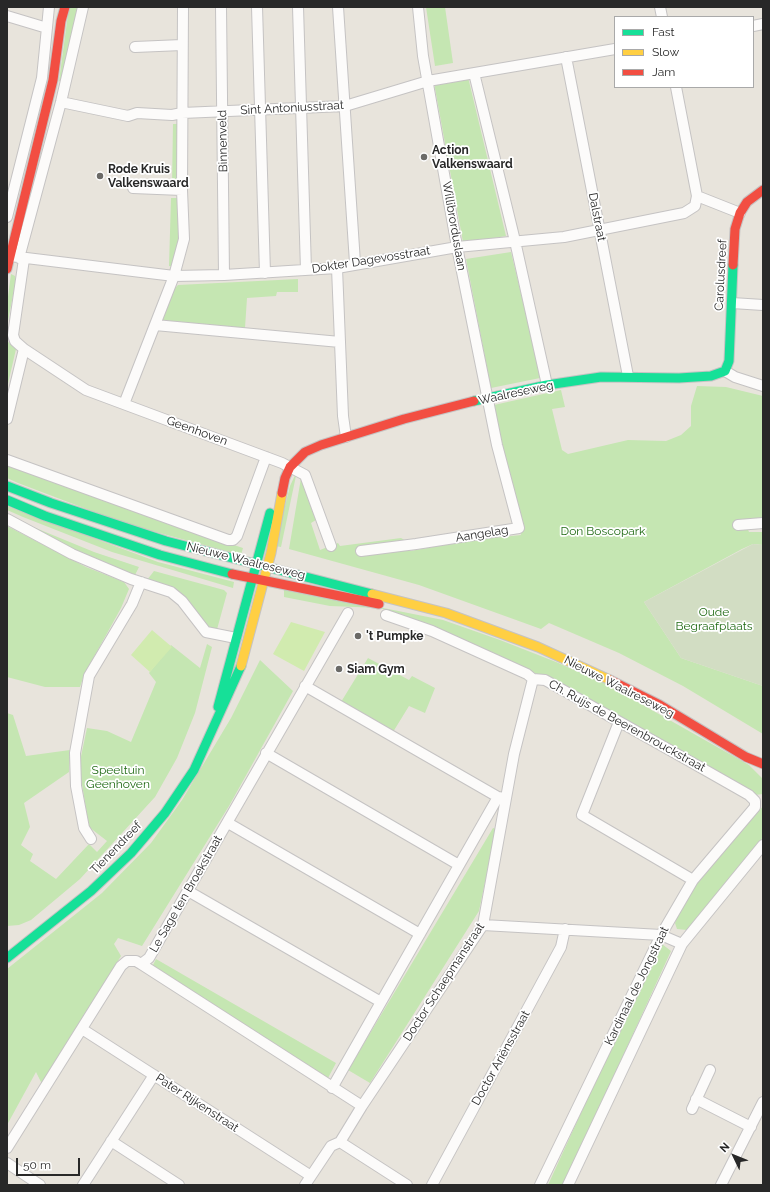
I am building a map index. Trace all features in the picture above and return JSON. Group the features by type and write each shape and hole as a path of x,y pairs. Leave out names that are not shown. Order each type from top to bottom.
{"street":[{"path":"7,217 42,78 49,7"},
{"path":"58,7 61,21"},
{"path":"7,419 24,349 15,341 13,335 18,258 53,80 61,21 65,7"},
{"path":"7,269 18,258 61,102 83,7"},
{"path":"124,404 174,276 184,239 182,190 183,7"},
{"name":"Binnenveld","path":"221,7 224,275"},
{"path":"257,7 265,273"},
{"path":"298,7 306,270"},
{"path":"338,7 355,264"},
{"name":"Willibrorduslaan","path":"418,7 428,81 457,247 487,398"},
{"path":"7,16 47,28"},
{"path":"135,47 182,45"},
{"name":"Sint Antoniusstraat","path":"61,102 128,116 137,114 172,115 182,112 345,106 428,81 614,49"},
{"name":"Dalstraat","path":"566,57 628,376"},
{"path":"474,73 515,241 547,385"},
{"path":"676,88 697,196 740,213"},
{"path":"133,188 182,190"},
{"name":"Carolusdreef","path":"725,371 729,362 735,229 740,213 746,202 763,190"},
{"name":"Dokter Dagevosstraat","path":"18,258 174,276 224,275 338,268 457,247 564,237 684,213 695,206 697,196"},
{"path":"338,268 343,416 346,436"},
{"path":"732,303 763,305"},
{"path":"154,325 340,342"},
{"name":"Geenhoven","path":"24,349 86,390 266,457 305,475 331,546"},
{"path":"725,371 736,377 763,386"},
{"name":"Waalreseweg","path":"256,565 276,492 290,467 305,452 346,436 487,398 547,385 628,376 679,378 711,376 725,371"},
{"name":"Aangelag","path":"361,550 416,544 519,528 497,445 487,398"},
{"name":"Nieuwe Waalreseweg","path":"7,460 228,540 233,540 237,536 266,457"},
{"name":"Waalreseweg","path":"268,568 285,478"},
{"name":"Nieuwe Waalreseweg","path":"7,486 123,528 166,541 256,565 418,604 487,628 538,647 610,680 660,705 746,756 763,764"},
{"name":"Nieuwe Waalreseweg","path":"7,500 45,516 160,555 264,582 351,598 487,628"},
{"path":"7,519 72,554 171,592 182,601 206,632 236,638"},
{"path":"738,525 763,523"},
{"name":"Tienendreef","path":"213,729 220,693 256,565"},
{"name":"Tienendreef","path":"7,958 91,891 131,853 165,813 194,770 240,671 268,568"},
{"path":"91,839 84,828 76,786 74,753 89,676 132,604 142,582"},
{"name":"Le Sage ten Broekstraat","path":"7,1148 121,966 128,961 136,960 141,964 149,958 228,823 266,753 335,638 348,613"},
{"name":"Ch. Ruijs de Beerenbrouckstraat","path":"386,615 432,631 527,674 533,679 545,680 749,795 755,801"},
{"name":"Doctor Schaepmanstraat","path":"308,1181 331,1146 340,1142 362,1106 483,925 502,798 533,679"},
{"path":"305,686 502,798"},
{"path":"619,722 582,815 693,880"},
{"path":"266,753 459,865"},
{"name":"Nieuwe Waalreseweg","path":"746,756 763,772"},
{"name":"Doctor Schaepmanstraat","path":"332,1088 459,865 502,798"},
{"name":"Kardinaal de Jongstraat","path":"540,1185 662,934 693,880 755,807 755,801"},
{"path":"228,823 420,934"},
{"name":"Kardinaal de Jongstraat","path":"568,1185 682,944 763,845"},
{"path":"188,890 381,1002"},
{"path":"483,925 662,934 682,944"},
{"name":"Doctor Ariënsstraat","path":"432,1185 561,947 564,929"},
{"path":"141,964 362,1106"},
{"name":"Pater Rijkenstraat","path":"82,1029 154,1075 308,1181"},
{"path":"692,1109 710,1070"},
{"path":"83,1185 154,1075"},
{"path":"696,1099 751,1127"},
{"path":"721,1185 763,1102"},
{"path":"111,1141 179,1185"},
{"path":"340,1142 404,1184"},
{"path":"7,1163 40,1185"}],"green space":[{"path":"69,7 80,7 61,82 59,81"},
{"path":"426,7 445,7 453,63 435,66"},
{"path":"468,77 506,236 465,243 463,242 434,83"},
{"path":"173,124 177,124 177,185 172,185"},
{"path":"171,198 177,198 181,246 174,267 169,266"},
{"path":"511,252 540,378 491,388 466,259"},
{"path":"11,274 15,276 16,280 7,326 7,304"},
{"path":"298,279 298,292 277,292 276,296 247,298 245,328 161,320 175,288 178,285"},
{"path":"7,341 16,349 7,388"},
{"name":"Don Boscopark","path":"697,386 726,387 763,396 763,518 745,522 749,532 763,532 763,545 753,544 742,549 644,602 681,658 763,686 763,734 683,686 619,653 549,623 541,629 419,585 289,549 301,478 316,520 311,523 320,550 338,543 340,546 401,538 408,542 408,549 410,551 473,540 521,535 494,405 561,390 565,407 552,409 562,450 568,454 628,440 666,441 681,435 691,426 691,406"},
{"path":"7,465 143,515 243,548 241,555 126,524 18,483 7,478"},
{"path":"297,471 281,547 275,546 290,486"},
{"path":"7,506 158,562 234,582 233,588 112,552 7,510"},
{"path":"21,522 94,552 139,567 134,577 107,568"},
{"path":"7,526 86,567 124,582 129,589 121,608 84,675 80,687 45,687 7,677"},
{"name":"Oude Begraafplaats","path":"753,544 763,545 763,686 681,658 644,602"},
{"path":"154,571 224,590 227,593 216,633 213,632 193,612 147,580"},
{"path":"284,588 443,620 556,662 604,683 749,765 763,779 763,794 755,795 537,674 434,627 380,608 330,606 284,597"},
{"path":"291,622 325,632 304,671 273,654"},
{"path":"152,630 172,647 150,672 131,655"},
{"name":"Speeltuin Geenhoven","path":"207,644 212,647 195,713 177,758 155,797 80,879 31,920 19,925 7,926 7,713 13,715 26,756 70,750 69,772 24,803 30,827 21,845 33,854 30,861 56,879 89,844 97,852 107,841 89,827 79,766 87,728 107,731 131,742 156,682 149,673 171,645 200,668"},
{"path":"368,658 409,680 412,676 435,688 425,713 409,706 393,732 341,702"},
{"path":"260,660 293,691 229,806 142,946 118,938 114,944 121,956 42,1084 36,1072 7,1125 7,969 102,893 151,843 182,800 231,718"},
{"path":"763,806 763,835 760,844 687,930 677,929 675,923 694,886 758,809 760,810"},
{"path":"493,828 496,829 479,911 370,1083 348,1070"},
{"path":"662,944 671,951 564,1185 548,1185 629,1008"},
{"path":"156,959 336,1063 328,1078 152,967"}],"traffic: fast":[{"path":"474,401 547,385 601,377 679,378 711,376 725,371 729,361 733,265"},
{"path":"7,486 51,503 166,541 372,594"},
{"path":"7,500 45,516 160,555 232,574"},
{"path":"218,707 270,513"},
{"path":"7,958 91,891 131,853 165,813 194,770 241,666"}],"traffic: slow":[{"path":"241,666 271,553 282,493"},
{"path":"372,594 446,613 538,647 610,680"}],"traffic: jam":[{"path":"7,269 53,80 61,21 65,7"},
{"path":"733,265 735,229 740,213 747,202 763,190"},
{"path":"282,493 285,478 290,467 305,452 321,445 404,419 474,401"},
{"path":"232,574 379,604"},
{"path":"610,680 660,705 746,757 763,764"}],"place":[{"name":"Action Valkenswaard","path":"424,157"},
{"name":"Rode Kruis Valkenswaard","path":"100,176"},
{"name":"'t Pumpke","path":"358,636"},
{"name":"Siam Gym","path":"339,669"}]}
